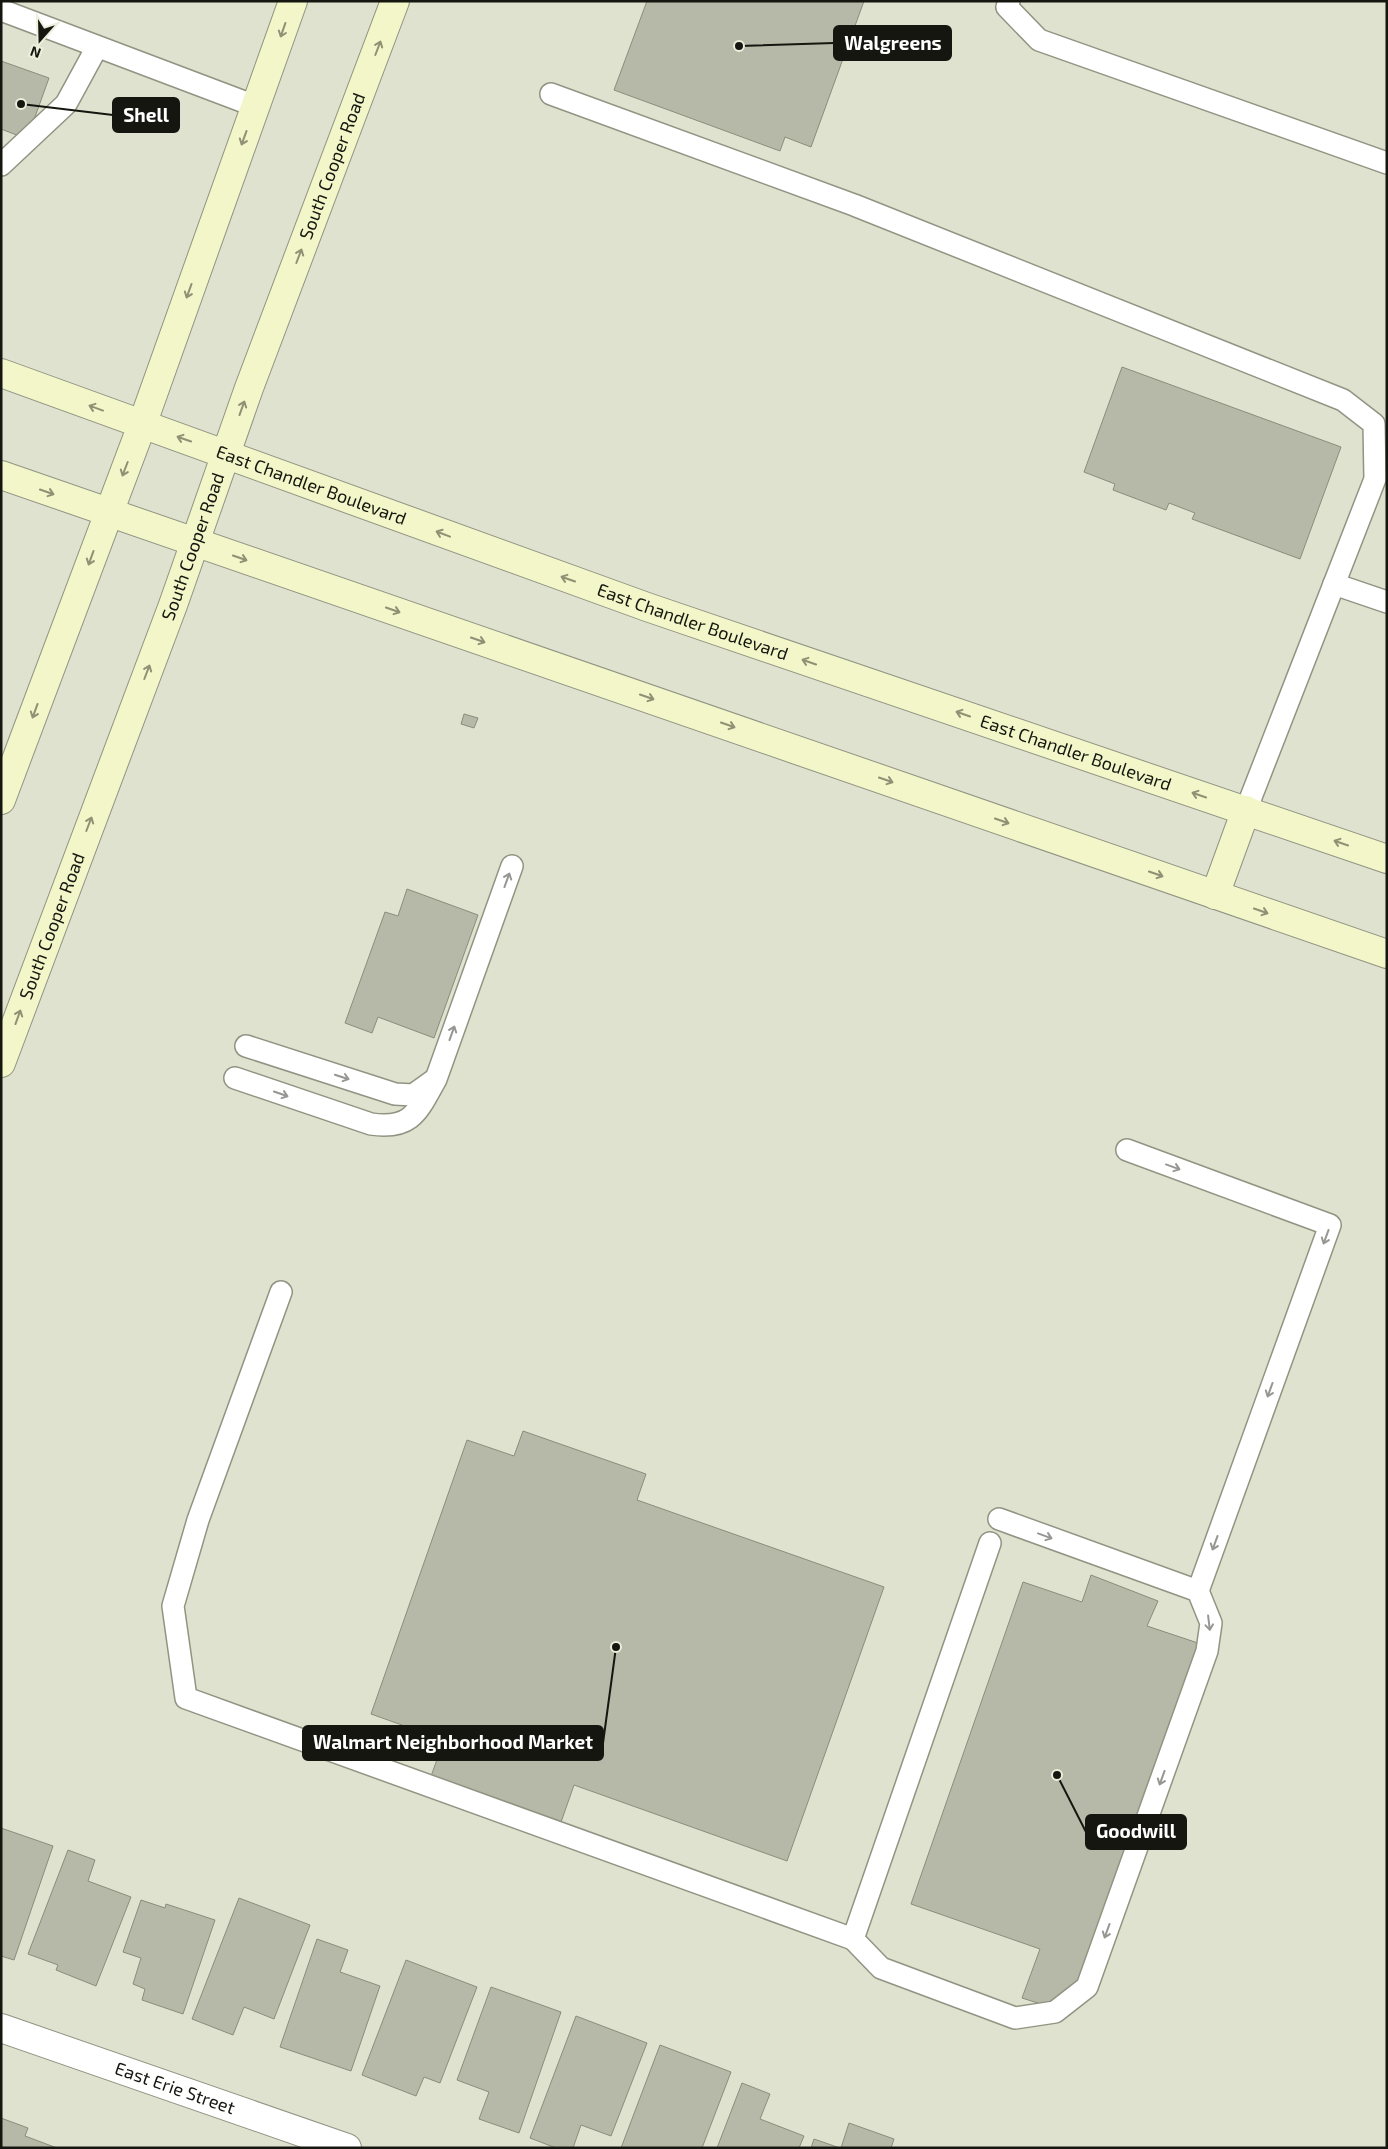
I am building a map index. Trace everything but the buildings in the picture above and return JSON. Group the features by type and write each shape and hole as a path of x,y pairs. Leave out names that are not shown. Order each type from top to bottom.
{"main road":[{"path":"1,800 142,425 293,1"},
{"name":"South Cooper Road","path":"1,1063 395,1"},
{"name":"East Chandler Boulevard","path":"1,374 638,603 1387,859"},
{"path":"1,475 1387,954"},
{"path":"1215,895 1246,810"}],"street":[{"name":"East Erie Street","path":"1,2028 347,2148"}],"lane":[{"path":"1009,1 1007,7 1040,40 1387,164"},
{"path":"1,10 255,106"},
{"path":"1,165 66,104 97,47"},
{"path":"551,94 854,205 1343,400 1374,424 1375,479 1246,810"},
{"path":"1334,584 1387,602"},
{"path":"235,1078 371,1124 388,1126 405,1123 419,1109 436,1079 512,866"},
{"path":"246,1046 396,1094 413,1095 436,1079"},
{"path":"281,1292 198,1520 173,1606 186,1698 853,1939 881,1968 1015,2018 1055,2012 1087,1987 1208,1651 1211,1623 1198,1591 1330,1225 1127,1150"},
{"path":"999,1519 1198,1591"},
{"path":"853,1939 990,1543"}],"place":[{"name":"Walgreens","path":"739,46"},
{"name":"Shell","path":"21,104"},
{"name":"Walmart Neighborhood Market","path":"616,1647"},
{"name":"Goodwill","path":"1057,1775"}]}
